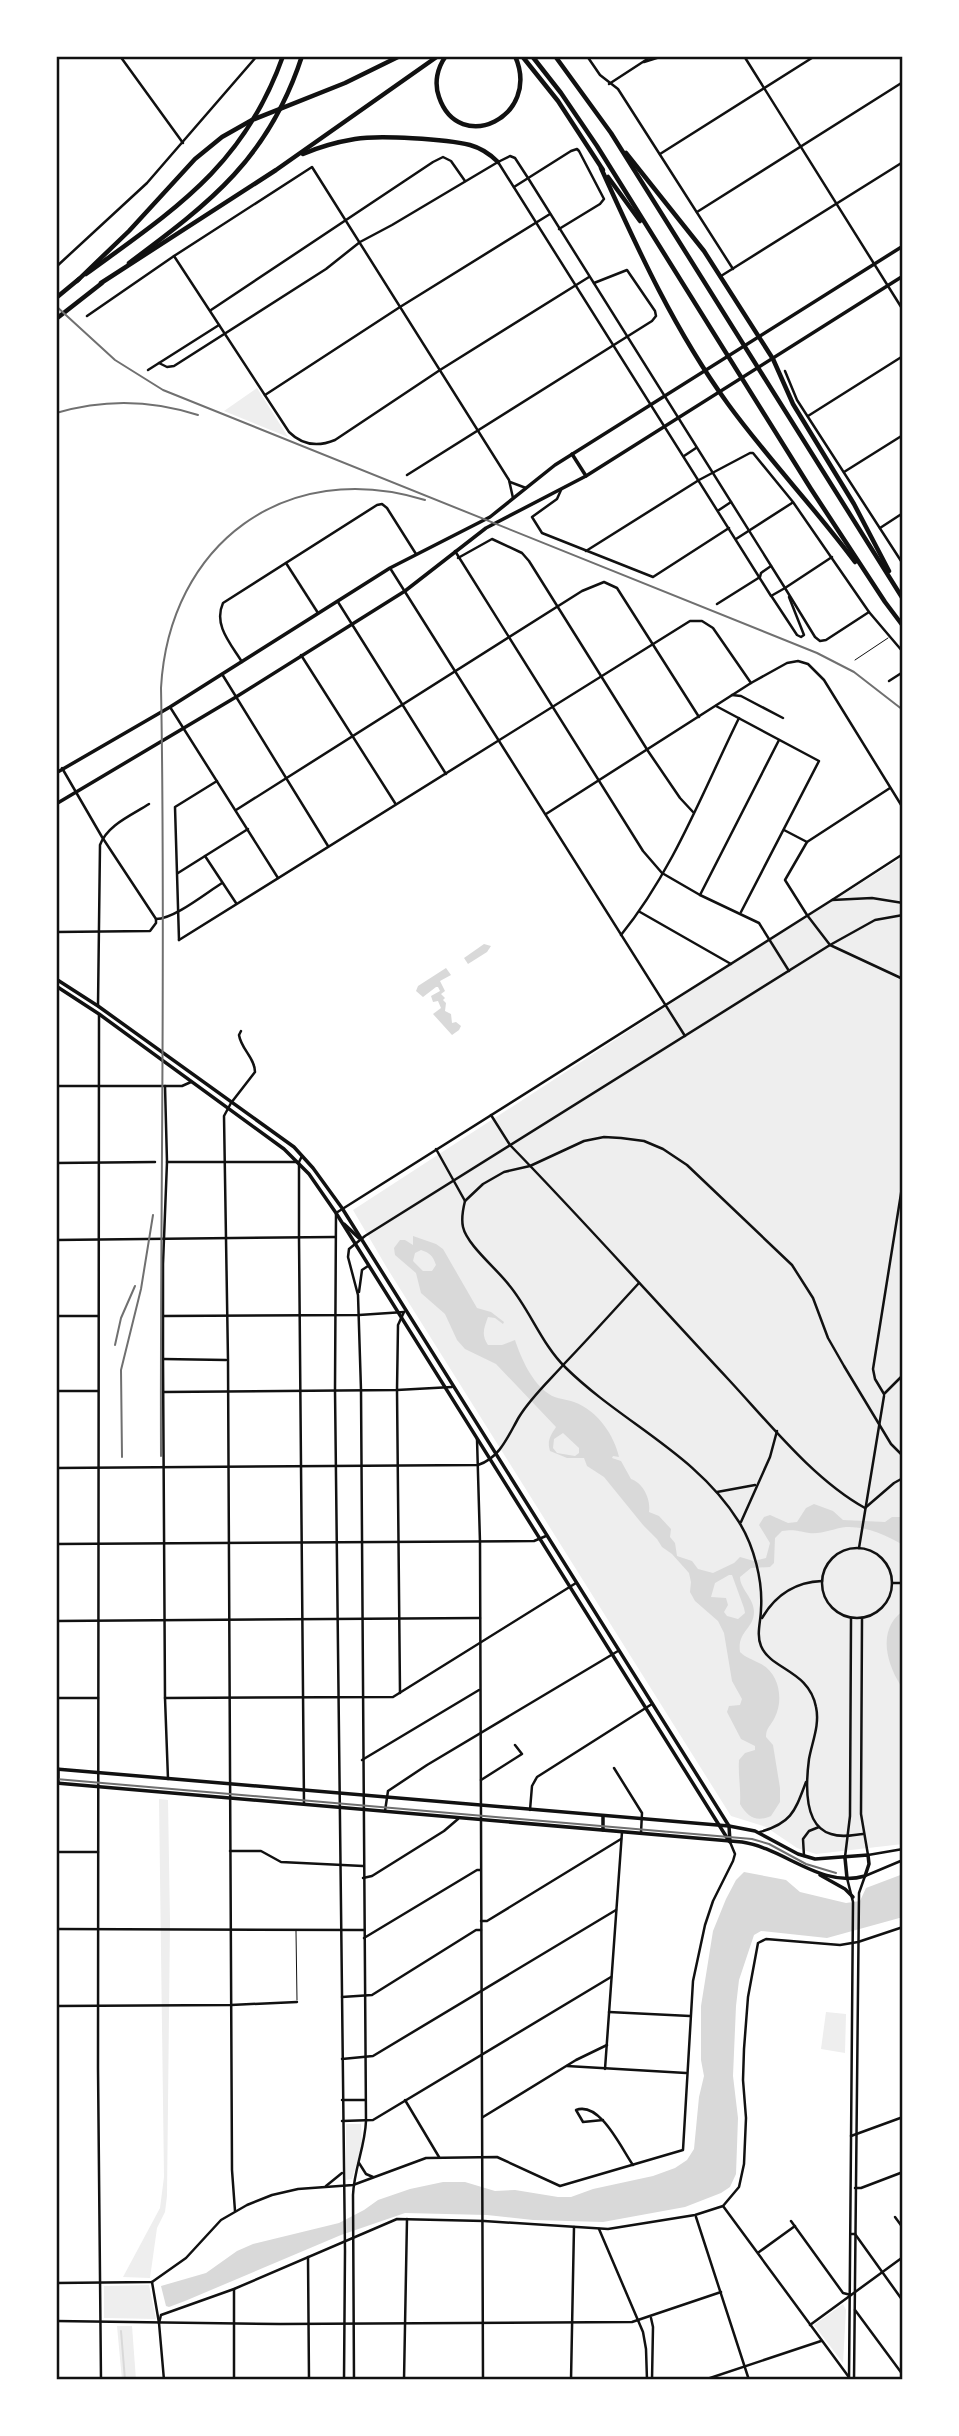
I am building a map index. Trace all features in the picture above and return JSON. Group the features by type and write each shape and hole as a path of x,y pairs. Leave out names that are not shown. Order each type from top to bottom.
{"highway":[{"path":"56,298 183,202 216,171 263,104 283,56"},
{"path":"56,319 190,218 227,184 270,127 302,56"},
{"path":"77,281 129,232 195,159 234,129 271,111 356,78 400,56"},
{"path":"102,283 295,157 438,56"},
{"path":"446,56 437,73 437,93 445,110 458,121 474,126 498,121 511,110 519,94 521,80 515,56"},
{"path":"522,56 558,101 601,168 657,244"},
{"path":"533,56 575,113 802,475 885,602"},
{"path":"555,56 721,276 773,359 793,404 869,532 903,599"},
{"path":"611,133 900,593"},
{"path":"295,157 337,143 389,138 463,144 482,150 498,162"},
{"path":"601,168 661,297 705,370 903,626"}],"main road":[{"path":"56,773 170,707 390,568 469,529 505,506 572,454 903,246"},
{"path":"56,804 405,591 470,538 506,515 586,476 903,276"},
{"path":"572,454 586,476"},
{"path":"56,979 98,1006 302,1156 342,1208 404,1312 729,1826 730,1842"},
{"path":"56,986 99,1014 299,1162 337,1215 730,1842"},
{"path":"337,1215 361,1239"},
{"path":"812,1870 847,1878 865,1876 868,1855 827,1859 804,1856 758,1833 729,1826 229,1783 168,1781 57,1769 57,1783 641,1833 765,1847 845,1889 853,1899"},
{"path":"603,1816 603,1830"},
{"path":"845,1858 847,1878"}],"street":[{"path":"120,56 183,143"},
{"path":"56,267 118,211 183,143 257,56"},
{"path":"587,56 600,75 618,89 733,269"},
{"path":"609,83 652,56"},
{"path":"641,63 663,56"},
{"path":"744,56 903,310"},
{"path":"660,154 815,56"},
{"path":"697,212 903,82"},
{"path":"514,187 576,149 581,153 604,199 559,229"},
{"path":"159,363 167,367 174,366 326,269 360,242 512,156 815,637 820,641 826,640 869,612"},
{"path":"211,310 443,157 455,166 466,182"},
{"path":"498,162 771,596 801,637 804,635 802,626 785,587"},
{"path":"721,276 903,162"},
{"path":"87,316 312,167 510,482 513,498"},
{"path":"265,395 550,214"},
{"path":"174,256 293,436 302,441 319,444 335,440 440,370 589,277"},
{"path":"407,475 656,316 627,270 594,283"},
{"path":"148,370 219,324"},
{"path":"808,416 903,356"},
{"path":"785,371 797,400 903,564"},
{"path":"844,472 903,435"},
{"path":"684,456 696,448"},
{"path":"586,551 699,480 754,453 793,502 869,612 903,652"},
{"path":"510,482 526,488"},
{"path":"561,490 557,499 532,517 542,533 653,577 729,528"},
{"path":"718,510 731,502"},
{"path":"736,539 793,502"},
{"path":"242,662 220,624 222,606 380,503 387,508 416,554"},
{"path":"880,528 903,513"},
{"path":"458,558 492,539 522,553 530,561 648,751 680,798 693,812"},
{"path":"455,551 643,850 663,873 700,895 759,923 789,971"},
{"path":"771,596 832,557"},
{"path":"286,563 319,614"},
{"path":"718,604 760,578 761,573 771,566"},
{"path":"390,568 685,1036"},
{"path":"236,810 558,606 599,583 609,583 617,588 699,717"},
{"path":"338,602 446,774"},
{"path":"217,780 175,807 180,940 690,621 702,621 713,628 751,683"},
{"path":"301,655 396,805"},
{"path":"546,814 751,683 793,661 813,667 824,680 903,807"},
{"path":"888,681 903,672"},
{"path":"222,674 328,846"},
{"path":"732,695 741,696 783,718"},
{"path":"716,706 819,761 740,912"},
{"path":"170,707 278,878"},
{"path":"621,935 640,912 663,873 739,718"},
{"path":"700,895 779,740"},
{"path":"56,932 150,931 155,927 156,919 62,768"},
{"path":"890,788 807,842 785,880 830,945 903,979"},
{"path":"101,2380 98,2068 99,852 103,837 113,827 149,804"},
{"path":"177,873 248,829"},
{"path":"784,830 807,842"},
{"path":"344,2380 345,2236 342,2173 335,1390 337,1215 342,1208 903,855"},
{"path":"205,856 236,905"},
{"path":"156,919 162,919 179,910 222,883"},
{"path":"832,900 872,898 903,903"},
{"path":"640,912 732,964"},
{"path":"354,2380 354,2185 365,2144 366,2121 361,1390 358,1295 348,1257 349,1249 354,1243 830,945 875,920 903,915"},
{"path":"234,2211 224,1116 255,1072 255,1066 240,1041 241,1031"},
{"path":"56,1086 182,1086 191,1082"},
{"path":"165,1086 167,1162 163,1315 164,1621 168,1781"},
{"path":"491,1115 510,1145 777,1431 830,1484 865,1508"},
{"path":"758,1833 780,1825 797,1806 807,1778 817,1719 816,1706 809,1689 795,1673 764,1651 758,1635 761,1596 758,1572 740,1523 717,1492 683,1459 598,1397 563,1366 511,1286 464,1231 462,1215 465,1201 495,1177 516,1168 530,1166 584,1141 604,1137 644,1141 684,1163 779,1250 796,1270 813,1298 828,1338 891,1444 903,1456"},
{"path":"436,1149 465,1201"},
{"path":"302,1156 299,1162 299,1238 303,1804"},
{"path":"167,1162 299,1162"},
{"path":"56,1163 155,1163"},
{"path":"884,1394 875,1379 873,1369 903,1181"},
{"path":"56,1240 335,1237"},
{"path":"358,1295 362,1270 368,1266"},
{"path":"56,1468 478,1465 491,1460 544,1386 639,1283"},
{"path":"163,1315 399,1315 404,1312"},
{"path":"399,1315 397,1390 400,1693"},
{"path":"56,1316 99,1316"},
{"path":"163,1359 228,1360"},
{"path":"859,1548 884,1394 903,1375"},
{"path":"164,1392 452,1387"},
{"path":"56,1391 99,1391"},
{"path":"740,1523 775,1445 777,1431"},
{"path":"477,1438 480,1542 483,2380"},
{"path":"865,1508 903,1478"},
{"path":"717,1492 757,1485"},
{"path":"56,1544 480,1542 540,1539 546,1536"},
{"path":"859,1548 872,1551 883,1559 890,1570 892,1583 890,1596 884,1607 873,1615 851,1619 830,1606 825,1598 822,1581 825,1567 834,1556 859,1548"},
{"path":"760,1621 785,1591 801,1583 822,1581"},
{"path":"165,1698 393,1697 576,1583"},
{"path":"892,1583 903,1583"},
{"path":"56,1621 480,1618"},
{"path":"862,1618 860,1814 863,1834 868,1855 903,1849"},
{"path":"845,1858 850,1816 851,1619"},
{"path":"385,1811 387,1791 480,1732 618,1651"},
{"path":"362,1760 480,1690"},
{"path":"56,1698 99,1698"},
{"path":"530,1810 532,1786 537,1777 652,1704"},
{"path":"481,1780 522,1754 515,1745"},
{"path":"614,1768 642,1813 641,1833"},
{"path":"807,1778 810,1811 819,1827 830,1834 863,1834"},
{"path":"363,1878 372,1876 460,1818"},
{"path":"804,1856 803,1839 809,1830 819,1827"},
{"path":"605,2068 622,1832"},
{"path":"481,1921 487,1921 621,1839"},
{"path":"56,2283 152,2282 186,2258 210,2229 234,2211 279,2193 354,2185 407,2163 439,2157 483,2156 503,2160 560,2186 684,2149 693,1981 705,1925 735,1854 730,1842"},
{"path":"230,1850 261,1851 281,1862 340,1867 363,1866"},
{"path":"56,1852 99,1852"},
{"path":"854,2036 858,1900 865,1876 903,1860"},
{"path":"364,1938 480,1870"},
{"path":"847,1878 853,1899 851,2379"},
{"path":"342,2059 373,2056 616,1910"},
{"path":"159,2323 160,2315 234,2288 393,2221 407,2218 599,2229 621,2228 695,2215 723,2206 739,2187 744,2164 744,2049 748,1997 757,1945 766,1939 829,1945 852,1943 903,1927"},
{"path":"56,1929 364,1930"},
{"path":"341,1997 372,1995 476,1930 481,1930"},
{"path":"342,2121 373,2119 611,1977"},
{"path":"56,2006 297,2002"},
{"path":"609,2012 690,2016"},
{"path":"483,2117 607,2045"},
{"path":"567,2066 687,2074"},
{"path":"342,2100 365,2100"},
{"path":"405,2100 439,2157"},
{"path":"603,2120 583,2122 576,2110 580,2108 594,2111 603,2120 633,2165"},
{"path":"853,2136 903,2117"},
{"path":"359,2163 366,2174 373,2177"},
{"path":"853,2188 903,2172"},
{"path":"326,2186 342,2173"},
{"path":"723,2206 851,2379"},
{"path":"695,2215 749,2380"},
{"path":"895,2217 903,2228"},
{"path":"404,2380 407,2218"},
{"path":"791,2221 843,2293 853,2294"},
{"path":"759,2252 795,2226"},
{"path":"571,2380 574,2227"},
{"path":"599,2229 645,2341 647,2380"},
{"path":"853,2234 903,2301"},
{"path":"308,2257 309,2380"},
{"path":"810,2325 903,2257"},
{"path":"152,2282 164,2380"},
{"path":"234,2288 234,2380"},
{"path":"56,2321 353,2324 638,2321 720,2292"},
{"path":"851,2379 853,2294"},
{"path":"854,2308 903,2375"},
{"path":"651,2318 652,2380"},
{"path":"704,2380 821,2341"}],"lane":[{"path":"855,660 890,637"},
{"path":"296,1929 297,2002"}],"shaded area":[{"path":"257,388 288,437 224,411"},
{"path":"903,857 903,1844 816,1854 797,1848 766,1827 731,1816 353,1210 732,964"},
{"path":"484,944 491,946 487,952 468,964 464,958"},
{"path":"446,968 451,975 440,981 445,991 441,994 445,998 445,1011 451,1014 452,1023 456,1022 461,1026 452,1035 433,1014 441,1008 438,1001 433,1002 431,996 440,991 438,987 423,997 416,991 418,986"},
{"path":"413,1236 443,1249 477,1308 491,1312 504,1322 503,1324 488,1317 484,1335 488,1345 502,1345 515,1340 528,1370 543,1389 555,1397 583,1406 604,1425 619,1457 612,1458 621,1461 631,1479 645,1492 649,1512 659,1516 671,1529 670,1537 675,1543 677,1556 692,1561 698,1569 713,1573 734,1563 740,1557 754,1561 766,1558 770,1543 759,1525 764,1517 770,1515 788,1523 797,1522 806,1508 814,1504 833,1511 843,1520 885,1522 892,1517 903,1517 903,1545 876,1532 854,1527 813,1533 782,1531 775,1538 774,1563 770,1567 751,1568 740,1577 754,1612 741,1639 740,1652 766,1667 775,1679 779,1694 778,1710 766,1734 773,1745 780,1788 780,1802 771,1816 761,1819 752,1817 740,1804 739,1760 745,1753 755,1750 755,1746 741,1739 727,1712 729,1706 740,1705 742,1699 732,1681 724,1633 718,1621 695,1601 690,1592 689,1573 662,1547 604,1477 587,1466 584,1458 567,1458 550,1451 550,1439 556,1427 496,1364 465,1349 457,1340 445,1314 421,1293 416,1273 395,1255 394,1248 400,1240 413,1245","holes":["421,1250 434,1259 436,1265 432,1271 423,1271 413,1261 415,1253","563,1433 579,1448 579,1453 575,1456 557,1453 553,1448 554,1439","732,1575 745,1613 738,1619 727,1616 724,1612 728,1605 726,1598 711,1597 715,1583"]},
{"path":"903,1611 903,1689 892,1670 887,1638 889,1628"},
{"path":"159,1799 168,1800 170,1922 167,2196 165,2212 157,2228 150,2278 123,2277 160,2208 164,2177"},
{"path":"744,1872 786,1880 800,1892 846,1903 860,1901 866,1888 903,1874 903,1917 827,1938 761,1931 754,1935 739,1980 736,2006 733,2076 738,2118 736,2174 730,2187 685,2207 603,2222 405,2213 341,2235 185,2301 166,2306 161,2286 206,2273 237,2251 253,2244 339,2223 378,2200 410,2189 443,2182 465,2182 495,2191 515,2190 571,2197 593,2189 653,2176 675,2168 687,2160 694,2149 699,2097 704,2076 701,2060 701,2006 713,1931 726,1899 736,1880"},
{"path":"826,2012 846,2014 845,2053 821,2049"},
{"path":"346,2124 361,2124 362,2145 352,2179 346,2180"},
{"path":"149,2285 156,2319 104,2318 104,2286"},
{"path":"843,2304 846,2310 843,2363 814,2325"},
{"path":"117,2326 132,2326 136,2380 122,2380"}],"waterway":[{"path":"121,2331 125,2380"}],"tram line":[{"path":"56,1779 752,1839 769,1844 806,1864 836,1873"}],"railway":[{"path":"56,306 115,360 163,390 817,653 854,672 903,710"},
{"path":"56,413 92,405 127,403 163,406 198,415"},
{"path":"161,1456 161,688 169,637 186,592 211,554 244,524 282,503 326,491 374,490 425,500"},
{"path":"122,1457 121,1370 141,1289 153,1215"},
{"path":"115,1345 121,1318 135,1286"}]}
